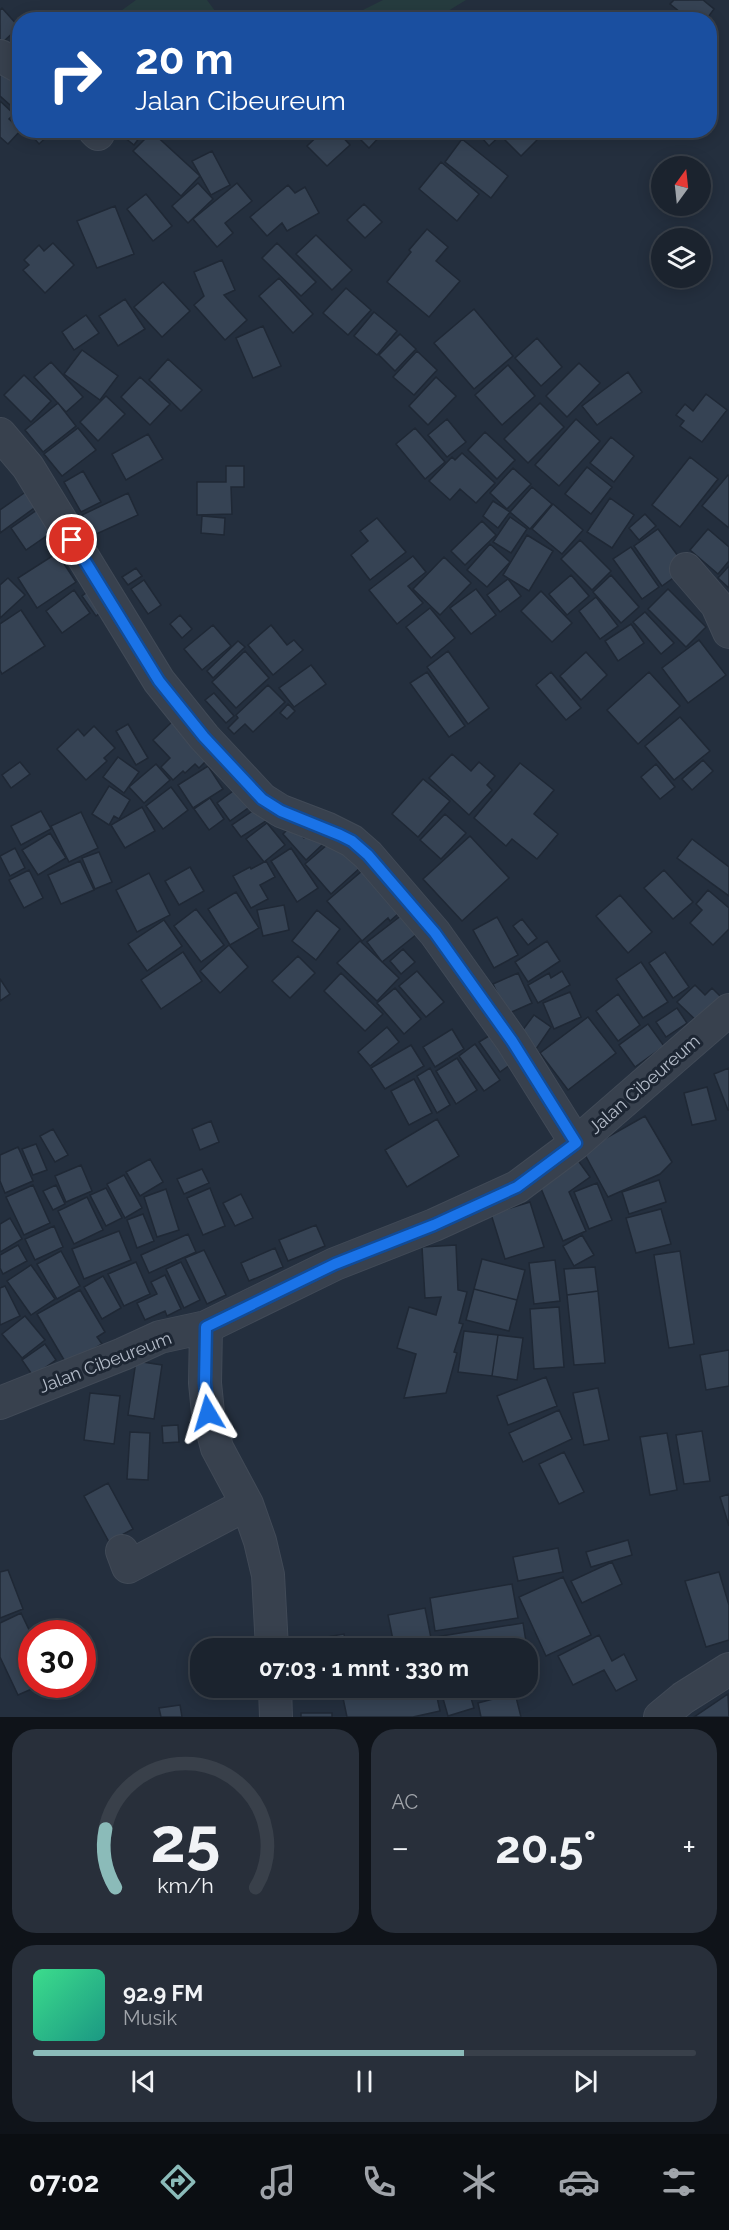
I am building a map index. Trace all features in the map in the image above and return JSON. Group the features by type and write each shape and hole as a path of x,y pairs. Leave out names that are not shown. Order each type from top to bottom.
{"street":[{"path":"0,434 28,467 159,681 204,737 262,799 281,811 344,837 368,855 435,933 512,1041 576,1143"},
{"path":"686,569 717,605 729,632"},
{"name":"Jalan Cibeureum","path":"0,1403 160,1337 206,1327 335,1264 434,1225 517,1187 576,1143 729,1010"},
{"path":"206,1327 205,1383 208,1413 216,1448 247,1503 260,1541 268,1575 271,1638"},
{"path":"122,1551 128,1566 247,1503"},
{"path":"660,1717 683,1698 729,1669"},
{"path":"275,1698 276,1717"}],"green space":[{"path":"136,0 207,0 216,12 119,12"},
{"path":"383,0 466,0 446,12 359,12"}],"building":[{"path":"674,0 703,0 714,9 712,12 680,12 670,4"},
{"path":"2,8 12,19 12,34 3,42 0,39 0,10"},
{"path":"0,73 12,75 12,107 0,96"},
{"path":"0,101 12,112 9,119 12,122 14,138 8,144 0,137"},
{"path":"34,138 45,138 39,144"},
{"path":"125,138 139,138 134,145"},
{"path":"146,138 159,138 200,176 181,196 133,151"},
{"path":"316,138 343,138 350,145 327,166 307,146"},
{"path":"359,138 378,138 369,148"},
{"path":"482,138 498,138 489,146"},
{"path":"535,138 537,140 521,156 504,139"},
{"path":"462,139 508,176 491,198 445,162"},
{"path":"212,151 230,185 211,195 192,161"},
{"path":"441,162 479,194 457,221 419,189"},
{"path":"198,183 213,199 188,223 172,206"},
{"path":"237,183 252,201 225,223 233,233 217,247 193,219"},
{"path":"288,185 295,193 305,187 319,213 287,231 282,223 267,236 250,217"},
{"path":"146,194 172,226 153,241 127,209"},
{"path":"364,204 382,222 365,238 347,220"},
{"path":"115,206 134,254 97,268 77,221"},
{"path":"427,229 448,247 436,261 460,281 429,317 387,282"},
{"path":"316,235 352,270 332,290 296,254"},
{"path":"53,243 74,265 45,293 23,270 29,265 24,260 39,245 44,251"},
{"path":"277,243 316,282 301,296 262,258"},
{"path":"222,260 235,290 224,295 247,320 225,340 194,305 204,296 194,272"},
{"path":"279,278 313,314 293,333 259,296"},
{"path":"163,282 190,311 162,337 134,307"},
{"path":"346,288 371,310 348,335 323,313"},
{"path":"125,299 145,329 118,346 99,316"},
{"path":"474,309 513,356 474,389 434,343"},
{"path":"374,312 397,331 377,355 354,336"},
{"path":"86,315 99,333 74,350 62,332"},
{"path":"263,326 281,366 253,378 236,338"},
{"path":"400,334 416,349 395,371 379,355"},
{"path":"537,338 562,367 541,386 515,358"},
{"path":"82,350 118,376 100,400 64,374"},
{"path":"417,351 437,370 414,395 393,377"},
{"path":"168,359 202,390 181,411 149,380"},
{"path":"51,362 83,397 66,412 34,377"},
{"path":"579,363 600,383 567,417 546,396"},
{"path":"508,365 535,396 502,425 475,395"},
{"path":"628,372 642,392 597,425 582,406"},
{"path":"24,375 51,401 31,422 4,395"},
{"path":"140,377 170,404 150,425 121,397"},
{"path":"436,377 456,396 428,425 409,406"},
{"path":"706,394 727,410 702,442 680,426 684,421 676,415 685,404 693,411"},
{"path":"106,396 125,414 98,441 80,422"},
{"path":"58,403 76,426 43,452 25,430"},
{"path":"540,403 564,427 528,463 504,439"},
{"path":"447,419 466,442 447,457 428,435"},
{"path":"576,419 600,441 559,486 535,465"},
{"path":"78,428 96,450 62,476 44,454"},
{"path":"415,428 445,462 425,479 396,444"},
{"path":"485,432 515,460 497,479 468,450"},
{"path":"148,434 163,459 126,480 112,454"},
{"path":"611,437 634,456 614,482 590,463"},
{"path":"462,453 495,483 476,503 460,489 450,500 429,481 452,457 455,460"},
{"path":"690,457 718,479 680,527 652,505"},
{"path":"226,466 244,466 244,487 231,487 232,514 197,515 197,482 226,482"},
{"path":"587,467 612,487 591,514 565,494"},
{"path":"513,468 531,484 507,509 490,493"},
{"path":"83,471 101,502 81,512 64,482"},
{"path":"729,476 729,528 702,506"},
{"path":"532,487 552,504 530,529 510,512"},
{"path":"27,491 37,506 0,533 0,510"},
{"path":"128,493 138,515 92,536 82,515"},
{"path":"610,498 634,515 612,548 587,532"},
{"path":"493,501 510,512 498,528 483,516"},
{"path":"553,504 583,530 562,554 532,529"},
{"path":"40,508 55,530 26,550 11,528"},
{"path":"645,514 656,526 639,540 629,528"},
{"path":"202,516 225,518 224,535 201,533"},
{"path":"510,517 527,529 511,553 493,542"},
{"path":"377,518 406,552 370,580 351,555 368,541 360,531"},
{"path":"482,521 496,535 465,565 451,551"},
{"path":"658,529 687,568 662,586 634,546"},
{"path":"708,529 729,547 729,561 718,574 690,550"},
{"path":"527,535 553,551 529,591 503,575"},
{"path":"580,540 611,571 592,590 561,559"},
{"path":"490,544 510,562 487,587 467,570"},
{"path":"631,547 659,587 642,599 613,559"},
{"path":"57,553 76,582 37,608 18,578"},
{"path":"413,556 426,572 408,586 423,603 397,624 369,590"},
{"path":"444,557 471,583 440,615 413,589"},
{"path":"729,566 729,588 718,578"},
{"path":"136,568 142,576 128,585 122,577"},
{"path":"571,575 589,596 567,615 549,594"},
{"path":"611,575 639,607 621,623 593,592"},
{"path":"8,578 25,595 0,618 0,585"},
{"path":"508,579 521,596 500,612 487,595"},
{"path":"144,580 161,605 148,614 131,589"},
{"path":"95,586 109,606 96,616 82,596"},
{"path":"476,589 496,615 471,634 450,608"},
{"path":"668,589 706,627 686,647 648,609"},
{"path":"74,590 90,613 62,633 46,611"},
{"path":"541,591 572,623 552,642 521,611"},
{"path":"596,597 618,626 600,639 579,611"},
{"path":"430,608 455,638 431,658 406,627"},
{"path":"21,610 45,646 2,674 0,670 0,624"},
{"path":"645,612 674,643 661,654 633,622"},
{"path":"180,615 192,629 182,638 170,624"},
{"path":"631,624 644,643 618,661 605,641"},
{"path":"213,625 231,646 202,670 184,649"},
{"path":"271,625 287,645 294,640 303,650 273,675 248,645"},
{"path":"699,640 726,675 688,703 662,668"},
{"path":"238,641 245,647 213,678 207,671"},
{"path":"245,651 269,678 236,708 212,682"},
{"path":"448,651 489,708 468,724 427,667"},
{"path":"586,652 607,675 581,700 560,676"},
{"path":"311,665 326,684 294,707 279,688"},
{"path":"427,672 465,726 449,737 410,683"},
{"path":"551,672 581,708 566,720 536,685"},
{"path":"649,672 680,706 638,744 607,710"},
{"path":"268,685 285,702 253,732 245,724 234,734 228,728 238,718 236,715"},
{"path":"214,693 234,716 226,723 205,700"},
{"path":"288,704 295,711 287,719 280,713"},
{"path":"680,717 710,751 674,780 645,746"},
{"path":"173,721 215,752 199,768 195,764 173,780 161,767 170,758 153,740"},
{"path":"128,724 148,758 136,765 116,731"},
{"path":"94,726 115,748 104,758 107,761 86,780 57,749 78,729 84,736"},
{"path":"452,754 471,771 479,762 495,776 487,785 492,790 469,815 429,778"},
{"path":"118,757 139,772 124,793 103,777"},
{"path":"703,760 713,771 692,790 682,779"},
{"path":"20,762 30,774 11,788 2,775"},
{"path":"520,763 554,790 534,814 558,834 537,859 512,839 506,846 474,818"},
{"path":"156,764 170,780 144,803 129,787"},
{"path":"656,764 675,787 660,799 641,777"},
{"path":"208,766 223,789 193,808 178,785"},
{"path":"423,779 450,801 418,837 392,814"},
{"path":"244,783 258,801 230,821 217,803"},
{"path":"109,786 130,800 119,819 114,816 109,825 92,814"},
{"path":"171,787 188,810 163,829 146,806"},
{"path":"210,798 224,819 209,830 194,809"},
{"path":"260,806 269,819 241,837 232,825"},
{"path":"142,807 155,831 125,848 111,825"},
{"path":"41,811 51,829 21,845 11,826"},
{"path":"81,812 98,848 69,862 51,826"},
{"path":"445,814 466,833 441,859 420,840"},
{"path":"267,823 285,845 264,862 246,839"},
{"path":"292,825 304,838 312,831 323,844 306,860 283,834"},
{"path":"50,833 66,858 38,875 22,850"},
{"path":"470,836 509,878 462,921 423,879"},
{"path":"335,838 361,867 331,894 305,864"},
{"path":"692,839 729,867 729,896 677,858"},
{"path":"15,848 25,868 10,876 0,856"},
{"path":"291,848 318,888 297,902 271,861"},
{"path":"99,852 112,882 95,889 82,858"},
{"path":"80,861 94,890 61,904 48,875"},
{"path":"266,861 275,877 260,885 268,899 251,908 233,876"},
{"path":"190,867 204,891 179,905 165,881"},
{"path":"29,870 43,898 24,908 9,880"},
{"path":"664,870 693,902 673,919 644,888"},
{"path":"362,871 406,907 390,921 388,918 362,941 327,901"},
{"path":"149,873 170,915 137,932 116,890"},
{"path":"708,890 729,908 729,929 713,945 690,923 702,910 696,904"},
{"path":"236,892 259,928 230,945 208,909"},
{"path":"620,895 652,932 628,953 596,916"},
{"path":"284,905 289,930 263,936 257,910"},
{"path":"196,909 224,945 201,962 174,926"},
{"path":"317,910 340,929 316,960 292,941"},
{"path":"402,915 417,934 382,962 367,942"},
{"path":"497,917 518,955 494,968 473,930"},
{"path":"522,919 537,938 528,945 513,926"},
{"path":"164,920 182,946 147,971 128,944"},
{"path":"360,941 399,978 377,1001 337,963"},
{"path":"547,941 560,961 528,982 515,962"},
{"path":"229,945 248,967 220,993 200,971"},
{"path":"403,949 415,962 401,974 390,961"},
{"path":"183,952 202,981 161,1009 141,980"},
{"path":"665,952 689,987 673,998 649,963"},
{"path":"298,956 315,973 290,998 272,981"},
{"path":"641,962 668,1002 643,1018 616,979"},
{"path":"417,971 444,1002 426,1017 399,986"},
{"path":"562,971 570,985 538,1003 528,985 549,973 551,978"},
{"path":"341,973 383,1014 365,1031 324,991"},
{"path":"518,973 532,1003 507,1014 493,984"},
{"path":"0,979 10,994 0,1001"},
{"path":"695,985 705,995 712,988 729,1005 702,1026 677,1002"},
{"path":"395,988 421,1019 404,1034 377,1003"},
{"path":"570,992 581,1017 554,1029 543,1003"},
{"path":"618,994 640,1025 618,1041 596,1011"},
{"path":"677,1008 687,1023 666,1037 656,1022"},
{"path":"534,1015 551,1027 534,1052 516,1039"},
{"path":"588,1017 616,1053 568,1090 540,1053"},
{"path":"648,1024 664,1046 635,1067 619,1045"},
{"path":"387,1027 399,1042 370,1066 358,1052"},
{"path":"452,1029 464,1049 435,1067 423,1047"},
{"path":"497,1031 517,1060 500,1072 479,1042"},
{"path":"475,1044 500,1080 484,1091 459,1056"},
{"path":"411,1045 424,1066 385,1089 371,1068"},
{"path":"457,1058 477,1090 456,1104 436,1071"},
{"path":"430,1068 450,1105 437,1113 417,1076"},
{"path":"729,1068 729,1110 728,1110 714,1074"},
{"path":"414,1079 432,1113 409,1125 391,1091"},
{"path":"707,1087 716,1120 692,1125 684,1093"},
{"path":"645,1116 672,1162 660,1174 608,1197 583,1151"},
{"path":"437,1119 459,1156 407,1187 385,1150"},
{"path":"211,1121 219,1142 200,1150 192,1129"},
{"path":"53,1129 68,1155 55,1162 40,1136"},
{"path":"36,1144 47,1170 33,1175 22,1149"},
{"path":"18,1147 33,1181 5,1193 0,1181 0,1155"},
{"path":"150,1159 163,1182 140,1196 126,1172"},
{"path":"577,1159 590,1177 569,1192 586,1231 563,1241 540,1186"},
{"path":"81,1165 92,1191 66,1202 55,1176"},
{"path":"202,1169 209,1183 184,1194 177,1179"},
{"path":"124,1175 142,1208 125,1218 107,1184"},
{"path":"659,1180 666,1202 629,1214 622,1192"},
{"path":"597,1183 612,1220 589,1229 574,1192"},
{"path":"33,1185 50,1223 24,1235 6,1197"},
{"path":"56,1185 65,1204 53,1210 43,1191"},
{"path":"106,1188 122,1218 106,1226 90,1195"},
{"path":"210,1188 225,1226 203,1235 187,1198"},
{"path":"166,1189 179,1230 157,1237 144,1197"},
{"path":"241,1194 253,1218 235,1226 223,1203"},
{"path":"87,1197 103,1230 74,1244 58,1211"},
{"path":"530,1202 544,1247 505,1259 491,1214"},
{"path":"661,1209 671,1244 636,1253 626,1218"},
{"path":"143,1214 154,1241 137,1248 127,1220"},
{"path":"10,1218 22,1239 0,1252 0,1224"},
{"path":"316,1225 325,1246 288,1261 279,1240"},
{"path":"54,1226 63,1247 35,1260 25,1239"},
{"path":"119,1231 131,1260 84,1279 72,1249"},
{"path":"188,1234 196,1252 149,1273 141,1255"},
{"path":"582,1235 594,1255 574,1266 563,1246"},
{"path":"18,1245 27,1261 3,1274 0,1268 0,1255"},
{"path":"456,1245 458,1290 467,1292 459,1323 463,1324 454,1352 457,1353 446,1393 404,1398 416,1354 397,1348 409,1307 436,1315 441,1297 425,1298 422,1247"},
{"path":"275,1248 283,1267 249,1281 241,1263"},
{"path":"204,1250 226,1295 207,1304 185,1258"},
{"path":"61,1251 80,1286 57,1299 37,1264"},
{"path":"680,1251 694,1344 669,1348 654,1255"},
{"path":"482,1259 525,1270 517,1300 474,1289"},
{"path":"555,1260 560,1301 534,1304 529,1263"},
{"path":"136,1262 150,1294 124,1306 108,1274"},
{"path":"181,1262 200,1300 184,1308 166,1269"},
{"path":"31,1265 55,1299 31,1315 7,1281"},
{"path":"595,1267 598,1291 567,1295 564,1269"},
{"path":"165,1275 181,1309 167,1316 165,1311 145,1320 137,1303 157,1294 151,1282"},
{"path":"103,1276 121,1308 102,1319 84,1287"},
{"path":"5,1286 20,1316 0,1325 0,1288"},
{"path":"474,1289 517,1300 509,1331 466,1320"},
{"path":"80,1290 105,1332 97,1337 102,1344 67,1365 37,1314"},
{"path":"598,1291 605,1363 574,1365 567,1295"},
{"path":"559,1307 564,1367 534,1369 530,1309"},
{"path":"25,1316 45,1340 22,1358 2,1334"},
{"path":"464,1331 498,1335 492,1376 458,1372"},
{"path":"498,1335 523,1338 517,1380 492,1376"},
{"path":"45,1344 56,1360 33,1376 22,1360"},
{"path":"729,1350 729,1386 706,1390 700,1355"},
{"path":"136,1361 162,1365 154,1419 128,1415"},
{"path":"546,1377 557,1406 508,1425 497,1396"},
{"path":"598,1388 609,1440 584,1445 573,1393"},
{"path":"90,1393 120,1396 114,1444 84,1440"},
{"path":"559,1410 572,1439 523,1462 509,1433"},
{"path":"178,1425 179,1442 163,1443 162,1426"},
{"path":"702,1431 710,1481 684,1484 676,1435"},
{"path":"130,1432 150,1433 148,1480 127,1479"},
{"path":"667,1433 677,1490 650,1495 640,1437"},
{"path":"564,1452 584,1492 559,1504 539,1464"},
{"path":"108,1483 133,1529 109,1542 84,1496"},
{"path":"729,1494 729,1526 720,1497"},
{"path":"628,1540 632,1555 591,1567 586,1552"},
{"path":"558,1548 563,1572 518,1581 513,1557"},
{"path":"612,1562 622,1584 582,1603 571,1581"},
{"path":"8,1570 23,1609 0,1618 0,1572"},
{"path":"719,1572 729,1605 729,1640 706,1647 685,1581"},
{"path":"563,1577 591,1635 546,1656 519,1597"},
{"path":"512,1584 518,1618 435,1631 430,1598"},
{"path":"425,1608 431,1638 393,1638 388,1615"},
{"path":"21,1613 24,1620 18,1620 18,1695 0,1657 0,1623"},
{"path":"523,1623 525,1638 435,1638"},
{"path":"344,1634 345,1638 320,1638"},
{"path":"599,1635 612,1661 624,1654 637,1680 616,1691 604,1670 573,1685 558,1656"},
{"path":"728,1694 729,1717 694,1717"},
{"path":"343,1698 437,1698 440,1711 413,1717 347,1717"},
{"path":"443,1698 471,1698 474,1708 448,1716"},
{"path":"496,1698 516,1698 521,1717 481,1717 478,1703"},
{"path":"180,1705 182,1717 161,1717 159,1708"},
{"path":"301,1713 332,1713 332,1717 301,1717"}],"route":[{"path":"72,540 159,681 204,737 262,799 281,811 352,841 368,855 435,933 512,1041 576,1143 517,1187 434,1225 335,1264 206,1327 205,1383 208,1413"}]}
